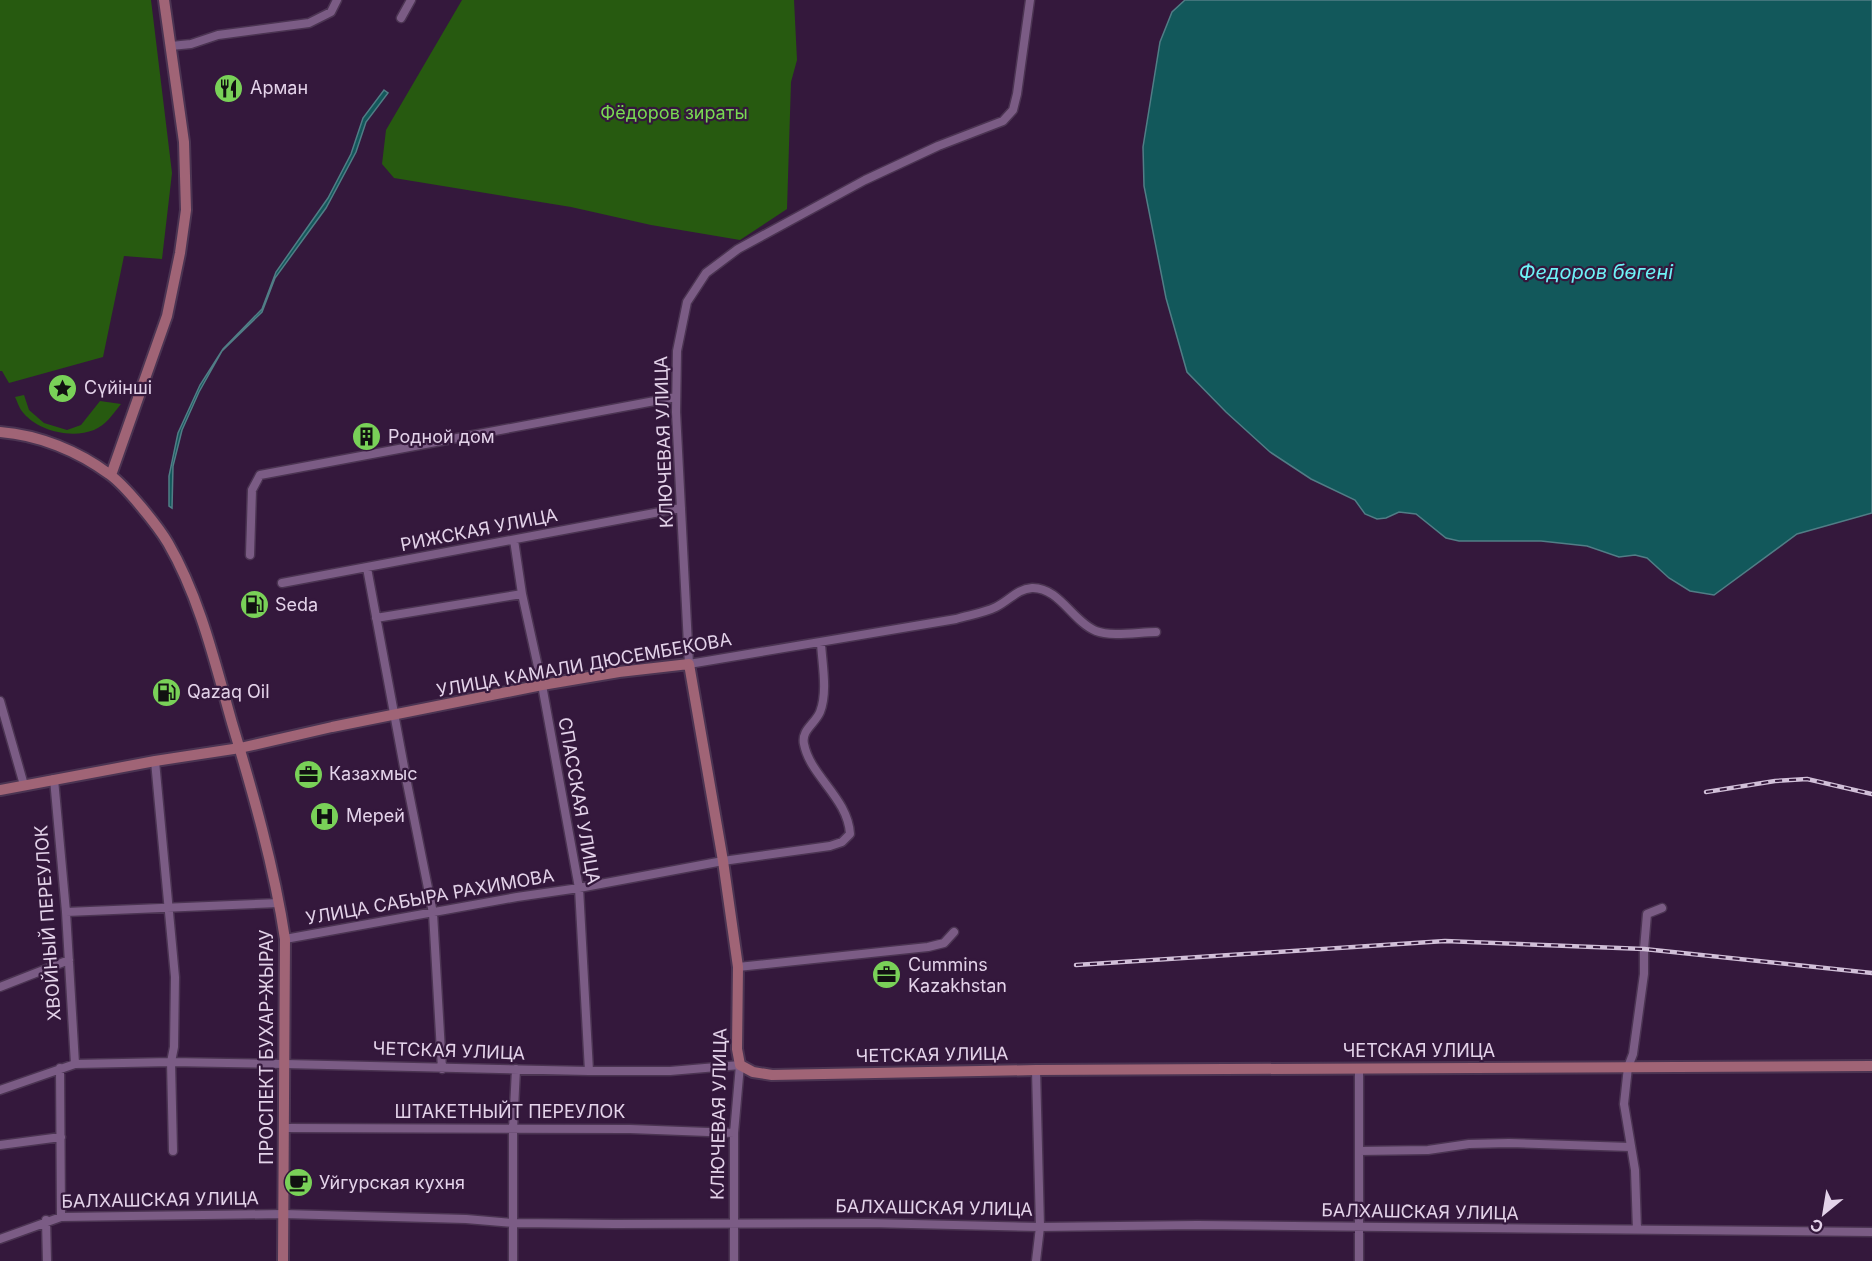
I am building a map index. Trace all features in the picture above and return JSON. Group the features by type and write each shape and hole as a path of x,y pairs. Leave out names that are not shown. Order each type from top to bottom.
{"main road":[{"path":"111,475 167,316 186,210 184,142 164,0"},
{"name":"ПРОСПЕКТ БУХАР-ЖЫРАУ","path":"0,432 40,440 70,450 111,475 146,514 167,542 183,572 216,663 279,903 285,939 283,1261"},
{"name":"УЛИЦА КАМАЛИ ДЮСЕМБЕКОВА","path":"0,790 155,761 240,748 394,714 542,685 619,672 689,664"},
{"name":"КЛЮЧЕВАЯ УЛИЦА","path":"689,664 723,861 738,967 737,1049 740,1065"},
{"name":"ЧЕТСКАЯ УЛИЦА","path":"740,1065 753,1072 772,1075 1036,1070 1872,1066"}],"street":[{"path":"171,46 191,44 218,35 309,23 331,12 337,0"},
{"path":"400,18 411,0"},
{"name":"КЛЮЧЕВАЯ УЛИЦА","path":"689,664 676,397 677,351 687,302 706,273 738,249 865,180 938,146 1003,121 1013,110 1017,94 1030,0"},
{"path":"250,555 252,490 260,475 676,397"},
{"name":"РИЖСКАЯ УЛИЦА","path":"282,583 681,508"},
{"name":"СПАССКАЯ УЛИЦА","path":"514,540 522,594 542,685 579,888 589,1071"},
{"path":"367,568 434,913 442,1069"},
{"name":"УЛИЦА КАМАЛИ ДЮСЕМБЕКОВА","path":"689,664 956,619 996,607 1023,589 1035,588 1052,594 1076,617 1097,632 1156,632"},
{"path":"376,618 522,594"},
{"name":"УЛИЦА САБЫРА РАХИМОВА","path":"285,939 723,861 830,846 842,842 850,834 849,824 844,812 808,756 804,744 804,734 820,712 823,696 821,643"},
{"path":"0,702 24,785"},
{"path":"155,761 175,977 174,1047 171,1062 173,1151"},
{"name":"ХВОЙНЫЙ ПЕРЕУЛОК","path":"54,779 66,912 75,1064"},
{"name":"УЛИЦА САБЫРА РАХИМОВА","path":"66,912 279,903"},
{"path":"1637,1230 1635,1170 1624,1104 1644,974 1647,914 1662,908"},
{"path":"738,967 928,947 944,942 954,932"},
{"path":"0,987 69,960"},
{"name":"ЧЕТСКАЯ УЛИЦА","path":"0,1090 75,1064 171,1062 589,1071 670,1071 740,1065"},
{"name":"КЛЮЧЕВАЯ УЛИЦА","path":"734,1261 734,1133 740,1065"},
{"path":"60,1068 61,1216"},
{"path":"1359,1068 1359,1261"},
{"path":"513,1261 513,1129 516,1070"},
{"path":"1036,1070 1040,1227 1036,1261"},
{"name":"ШТАКЕТНЫЙТ ПЕРЕУЛОК","path":"285,1128 630,1129 734,1133"},
{"path":"0,1145 61,1137"},
{"path":"1359,1151 1428,1150 1469,1144 1509,1143 1630,1147"},
{"name":"БАЛХАШСКАЯ УЛИЦА","path":"0,1239 61,1216 283,1214 466,1219 513,1223 891,1223 1040,1227 1197,1225 1872,1232"},
{"path":"46,1220 46,1261"}],"green space":[{"path":"0,0 151,0 172,173 162,259 124,256 103,357 9,383 0,371"},
{"name":"Фёдоров зираты","path":"462,0 794,0 797,60 791,82 787,209 740,240 651,225 571,207 394,178 382,164 386,130"},
{"path":"24,395 29,410 44,423 67,430 81,425 100,401 121,404 98,428 75,434 45,428 28,417 21,410 15,397"}],"water":[{"name":"Федоров бөгені","path":"1185,0 1872,0 1872,513 1797,534 1714,595 1690,591 1669,578 1647,558 1635,555 1619,557 1587,546 1541,541 1459,541 1446,538 1416,514 1399,512 1377,519 1365,514 1355,500 1311,479 1270,452 1187,372 1166,298 1144,186 1143,147 1160,42 1172,12"},
{"path":"384,90 388,93 366,122 356,152 326,208 275,278 262,312 222,351 199,392 182,430 173,466 172,508 169,506 169,476 178,433 200,385 223,349 262,309 276,272 328,198 351,154 363,118"}],"railway":[{"path":"1706,792 1775,781 1807,779 1872,794"},
{"path":"1076,965 1445,941 1644,949 1872,973"}],"place":[{"name":"Арман","path":"229,88"},
{"name":"Сүйінші","path":"63,388"},
{"name":"Родной дом","path":"367,437"},
{"name":"Seda","path":"254,605"},
{"name":"Qazaq Oil","path":"166,692"},
{"name":"Казахмыс","path":"308,774"},
{"name":"Мерей","path":"325,816"},
{"name":"Cummins Kazakhstan","path":"887,975"},
{"name":"Уйгурская кухня","path":"298,1183"}]}
